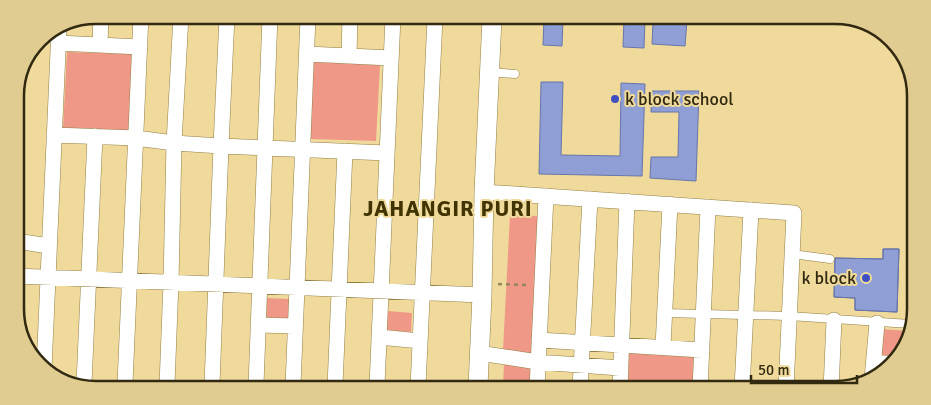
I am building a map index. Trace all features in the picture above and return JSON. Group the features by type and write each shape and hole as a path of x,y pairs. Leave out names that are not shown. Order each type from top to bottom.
{"street":[{"path":"100,45 101,24"},
{"path":"125,381 141,24"},
{"path":"167,381 174,143 181,24"},
{"path":"212,381 227,24"},
{"path":"256,381 270,24"},
{"path":"292,381 308,24"},
{"path":"349,56 350,24"},
{"path":"377,381 393,24"},
{"path":"418,381 435,24"},
{"path":"478,381 492,24"},
{"path":"44,359 58,36 100,45 140,47"},
{"path":"307,54 391,58"},
{"path":"54,135 136,138 221,146 387,153"},
{"path":"84,380 95,136"},
{"path":"335,381 345,151"},
{"path":"484,192 794,213 786,381"},
{"path":"537,381 546,196"},
{"path":"580,381 590,199"},
{"path":"620,381 627,201"},
{"path":"663,347 670,204"},
{"path":"700,381 708,207"},
{"path":"742,381 751,210"},
{"path":"24,242 49,246"},
{"path":"24,276 381,291 423,292 482,289"},
{"path":"831,381 834,320"},
{"path":"873,370 877,323"},
{"path":"258,325 295,326"},
{"path":"379,337 420,341"},
{"path":"539,340 702,350"},
{"path":"479,353 538,362 620,368"}],"lane":[{"path":"489,72 515,74"},
{"path":"792,254 830,259"},
{"path":"664,313 789,316 906,324"},
{"path":"874,359 887,360"}],"path":[{"path":"482,289 542,286"}],"shaded area":[{"path":"67,52 133,54 130,131 63,128"},
{"path":"313,62 380,65 376,141 310,139"},
{"path":"510,215 539,216 532,356 503,350"},
{"path":"266,298 290,299 289,319 264,317"},
{"path":"388,311 412,313 411,332 386,330"},
{"path":"880,329 904,331 890,357 888,359 878,358"},
{"path":"629,353 696,356 695,381 628,381"},
{"path":"504,362 534,364 533,381 503,381"}],"building":[{"path":"544,24 563,24 562,46 543,45"},
{"path":"624,24 645,24 644,48 623,47"},
{"path":"653,24 687,24 685,46 652,44"},
{"path":"541,82 563,82 561,155 620,156 621,83 645,84 642,176 539,174"},
{"path":"652,91 699,91 696,181 650,178 651,157 678,157 679,112 651,112"},
{"name":"k block","path":"883,249 899,249 897,312 855,310 855,298 834,297 835,258 883,259"},
{"name":"k block","path":"883,249 899,249 897,312 855,310 855,298 834,297 835,258 883,259"}],"place":[{"name":"k block school","path":"615,99"},
{"name":"k block","path":"866,278"}],"district":[{"name":"JAHANGIR PURI","path":"448,208"}]}
